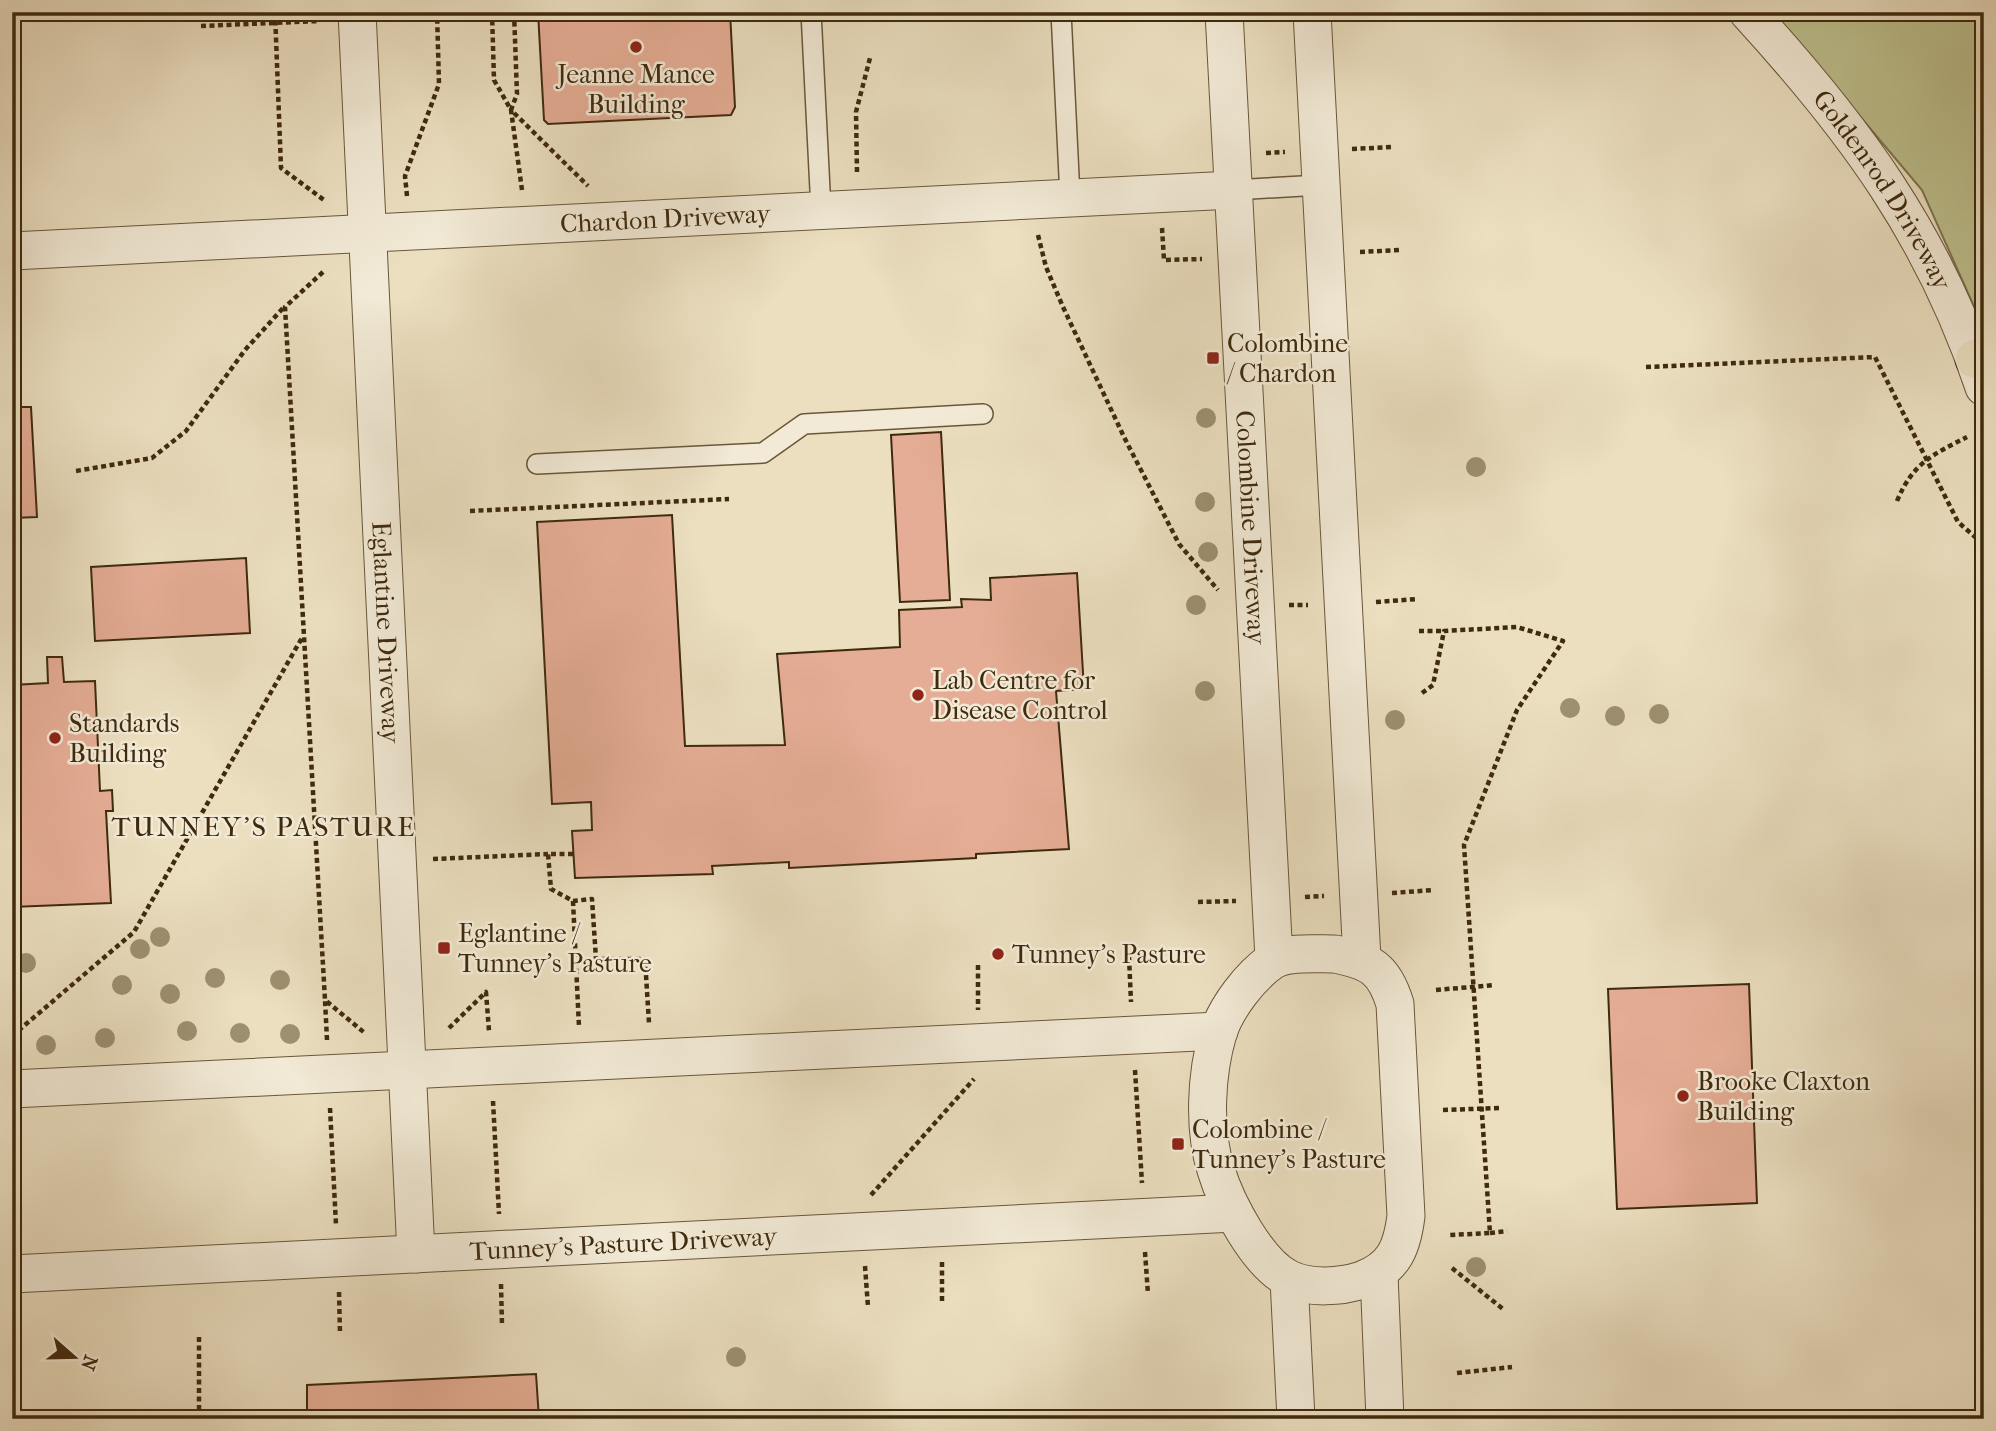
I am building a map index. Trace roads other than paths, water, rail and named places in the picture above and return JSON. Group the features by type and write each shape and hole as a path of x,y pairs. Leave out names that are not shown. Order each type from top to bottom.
{"street":[{"name":"Eglantine Driveway","path":"357,12 416,1254"},
{"name":"Colombine Driveway","path":"1224,12 1274,960"},
{"path":"1312,12 1362,959"},
{"name":"Goldenrod Driveway","path":"1748,12 1856,137 1889,185 1932,260 1981,369"},
{"name":"Chardon Driveway","path":"12,251 1233,190"},
{"path":"1335,954 1362,959 1377,969 1390,987 1395,1004 1406,1216 1403,1240 1394,1260 1379,1274 1349,1284 1315,1285 1289,1279 1269,1263 1234,1213 1215,1169 1209,1123 1210,1075 1219,1031 1251,980 1274,960 1335,954"},
{"path":"12,1088 1219,1031"},
{"name":"Tunney's Pasture Driveway","path":"12,1274 1234,1213"},
{"path":"1379,1274 1385,1419"},
{"path":"1289,1279 1296,1419"}],"lane":[{"path":"811,12 821,210"},
{"path":"1061,12 1070,197"},
{"name":"Chardon Driveway","path":"1233,190 1320,185"},
{"path":"537,464 763,453 804,424 983,414"}],"place":[{"name":"Jeanne Mance Building","path":"636,47"},
{"name":"Colombine / Chardon","path":"1213,358"},
{"name":"Lab Centre for Disease Control","path":"918,695"},
{"name":"Standards Building","path":"55,738"},
{"name":"Eglantine / Tunney's Pasture","path":"444,948"},
{"name":"Tunney's Pasture","path":"998,954"},
{"name":"Brooke Claxton Building","path":"1683,1096"},
{"name":"Colombine / Tunney's Pasture","path":"1178,1144"}],"district":[{"name":"TUNNEY'S PASTURE","path":"264,826"}]}
